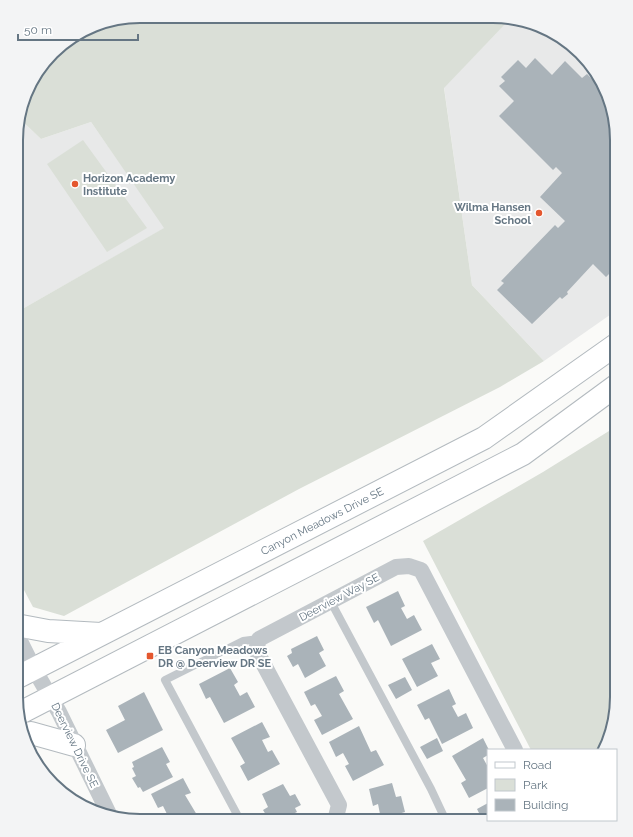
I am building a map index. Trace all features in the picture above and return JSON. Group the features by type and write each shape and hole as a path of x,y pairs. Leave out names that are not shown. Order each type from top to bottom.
{"street":[{"name":"Canyon Meadows Drive SE","path":"25,673 484,438 610,349"},
{"path":"24,711 524,454 610,390"},
{"name":"Deerview Way SE","path":"259,639 396,567 410,566 421,570 514,749"},
{"path":"23,626 48,631 103,634"},
{"path":"259,639 256,650 339,805 337,814"},
{"name":"Deerview Drive SE","path":"25,673 51,697 106,809"},
{"path":"29,733 74,745"}],"lane":[{"path":"331,602 442,814"},
{"path":"237,814 165,680 243,641 259,639"}],"shaded area":[{"name":"Wilma Hansen School","path":"505,24 508,24 538,32 564,47 576,57 586,69 598,88 604,103 610,133 610,315 544,361 472,285 444,87"},
{"name":"Horizon Academy Institute","path":"91,122 165,228 23,309 24,123 41,139"}],"green space":[{"path":"133,23 505,24 444,88 472,285 544,361 500,387 299,489 64,616 33,607 23,588 23,309 164,228 91,122 41,139 24,123 32,95 43,75 63,52 75,43 88,35 117,25"},
{"path":"83,140 147,228 107,252 47,164"},
{"path":"609,431 610,432 610,704 608,720 598,749 530,749 423,541 543,472"}],"building":[{"path":"535,58 552,75 565,61 582,78 587,74 598,88 604,103 610,133 610,273 606,277 593,264 567,292 568,294 562,299 560,297 532,324 497,290 504,283 501,281 555,225 558,228 565,221 540,197 562,173 556,167 553,170 499,116 514,101 499,86 505,81 501,77 518,60 526,68"},
{"path":"398,591 405,606 401,608 407,619 414,615 422,630 391,646 378,620 374,623 366,607"},
{"path":"317,636 324,650 319,653 326,666 305,678 298,664 293,667 287,656 292,653 291,649"},
{"path":"432,644 440,659 431,663 438,676 417,687 402,659"},
{"path":"230,668 238,682 234,685 240,696 247,692 255,707 224,723 210,697 206,699 199,684"},
{"path":"336,676 344,691 339,694 353,719 322,735 314,720 322,716 315,704 311,706 304,692"},
{"path":"405,677 412,690 396,699 388,685"},
{"path":"449,689 456,704 452,706 458,717 466,713 473,728 442,744 429,718 425,720 417,705"},
{"path":"144,692 163,730 118,753 106,730 125,720 118,706"},
{"path":"262,722 270,737 262,740 268,752 272,750 280,764 248,781 240,766 245,763 231,738"},
{"path":"359,726 371,752 376,750 384,765 353,781 345,766 349,764 343,753 336,757 329,742"},
{"path":"437,738 443,751 427,759 420,747"},
{"path":"483,738 488,749 487,749 487,756 483,758 487,765 487,789 469,798 461,783 466,780 452,756"},
{"path":"162,747 170,762 166,764 173,777 143,792 140,787 138,788 132,778 136,776 132,768 134,767 132,762"},
{"path":"183,778 191,793 185,795 196,814 167,814 163,806 158,808 151,794"},
{"path":"392,783 396,797 401,796 405,812 398,814 380,814 378,804 373,806 369,789"},
{"path":"283,784 290,796 295,794 301,805 295,808 297,812 293,814 265,814 263,810 268,807 262,794"},
{"path":"487,804 487,814 480,814 477,809"}],"place":[{"name":"Horizon Academy Institute","path":"75,184"},
{"name":"Wilma Hansen School","path":"539,213"},
{"name":"EB Canyon Meadows DR @ Deerview DR SE","path":"150,656"}]}
